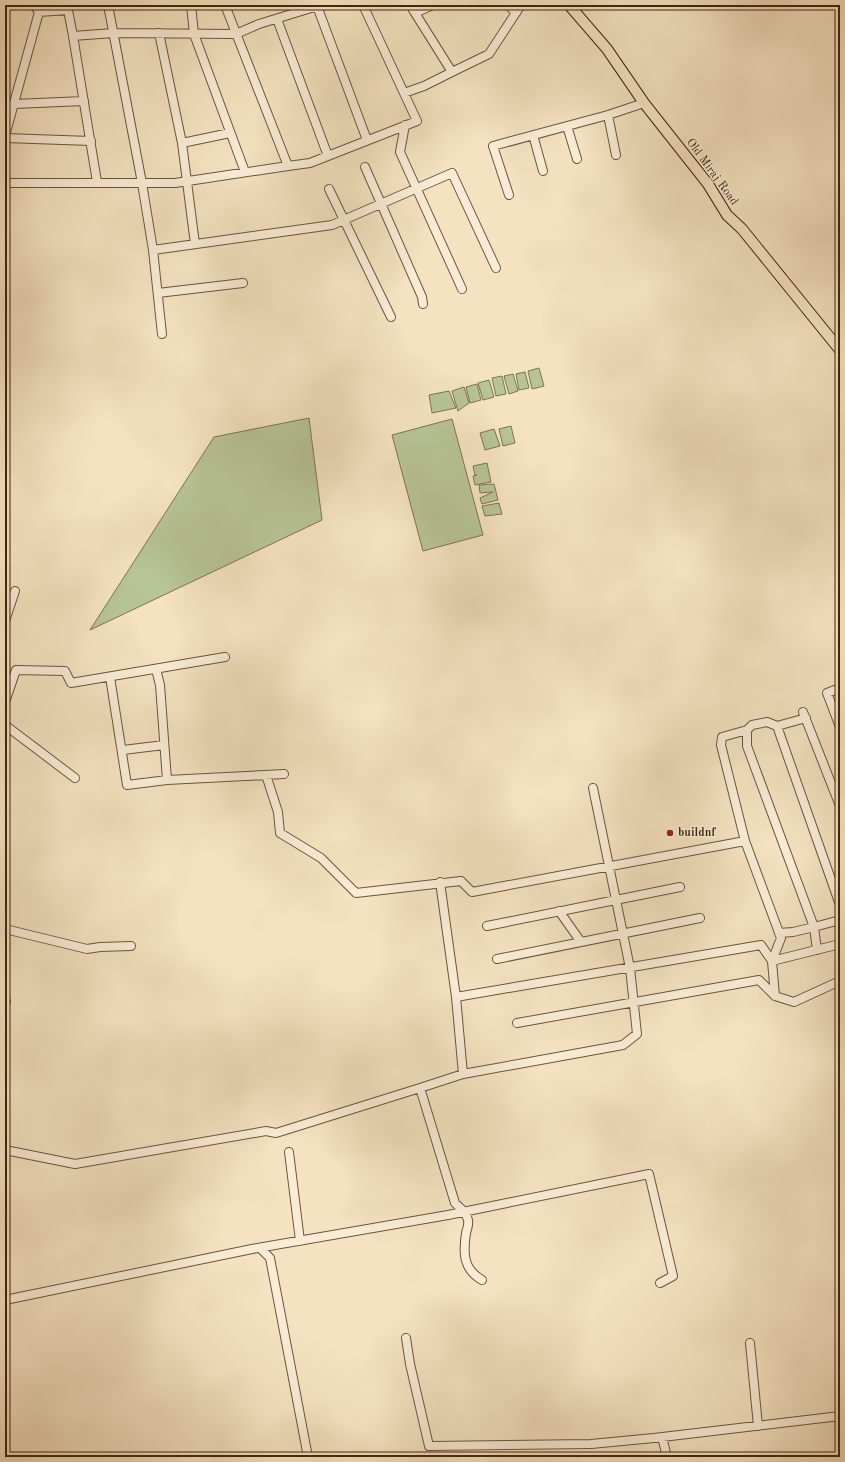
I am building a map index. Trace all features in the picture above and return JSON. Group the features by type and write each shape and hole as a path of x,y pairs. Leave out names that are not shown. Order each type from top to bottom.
{"main road":[{"name":"Old Miraj Road","path":"569,5 607,49 644,103 708,184 727,215 742,229 840,350"}],"street":[{"path":"34,5 39,12"},
{"path":"108,5 142,182 153,250 162,334"},
{"path":"191,5 194,34 245,172"},
{"path":"226,5 288,166"},
{"path":"5,183 176,183 310,163 417,121 363,5"},
{"path":"410,5 452,72"},
{"path":"415,13 433,5"},
{"path":"508,5 516,13"},
{"path":"404,93 424,86 489,54 522,5"},
{"path":"74,36 113,33 236,34 319,6 367,140"},
{"path":"39,12 68,7 97,182"},
{"path":"39,12 5,137 90,141"},
{"path":"277,19 328,156"},
{"path":"159,34 182,143 196,244"},
{"path":"14,104 84,101"},
{"path":"509,195 493,146 608,115 644,103"},
{"path":"608,115 616,155"},
{"path":"404,125 400,152 462,289"},
{"path":"567,126 577,159"},
{"path":"182,143 230,133"},
{"path":"533,135 543,171"},
{"path":"365,167 422,297 423,304"},
{"path":"153,250 332,226 452,173 496,268"},
{"path":"329,189 391,317"},
{"path":"158,294 243,283"},
{"path":"5,621 15,591"},
{"path":"5,702 16,670 65,671 71,683 226,657"},
{"path":"156,669 160,685 167,780"},
{"path":"110,676 123,750 127,785 167,780 284,774"},
{"path":"840,688 827,693 840,727"},
{"path":"775,996 772,961 781,938 744,841 721,745 722,737 747,730 752,725 766,722 777,726 804,715 840,806"},
{"path":"5,725 75,778"},
{"path":"777,726 840,906"},
{"path":"747,730 747,746 814,927 817,950"},
{"path":"123,750 164,745"},
{"path":"266,775 278,812 280,833 321,858 356,893 440,882 460,881 472,892 744,841"},
{"path":"5,1150 75,1164 266,1131 276,1133 463,1074 623,1045 637,1034 634,1002 630,968 593,788"},
{"path":"440,882 456,997 463,1074"},
{"path":"487,926 680,887"},
{"path":"559,911 581,942"},
{"path":"497,959 700,918"},
{"path":"779,933 793,932 840,920"},
{"path":"5,929 87,949 131,946"},
{"path":"772,961 840,944"},
{"path":"456,997 761,945 772,961"},
{"path":"517,1023 759,980 775,996 794,1002 840,981"},
{"path":"420,1088 455,1203 468,1219 464,1249 466,1263 472,1274 482,1280"},
{"path":"289,1152 300,1240"},
{"path":"5,1300 300,1240 463,1211 649,1174 673,1276 660,1283"},
{"path":"260,1248 270,1258 308,1457"},
{"path":"406,1338 410,1364 429,1446 591,1444 840,1416"},
{"path":"750,1343 758,1426"},
{"path":"662,1437 666,1457"}],"green space":[{"path":"539,368 544,386 532,389 528,371"},
{"path":"525,372 529,388 519,390 516,374"},
{"path":"513,374 518,391 509,394 504,376"},
{"path":"502,376 506,394 496,396 492,378"},
{"path":"489,380 494,397 483,400 478,383"},
{"path":"477,384 481,400 470,403 466,387"},
{"path":"464,387 469,403 458,411 452,391"},
{"path":"449,391 456,408 432,413 429,395"},
{"path":"309,418 322,520 90,630 214,437"},
{"path":"452,419 483,535 423,551 392,435"},
{"path":"511,426 515,443 503,446 499,429"},
{"path":"494,429 500,446 485,450 480,433"},
{"path":"487,463 491,482 475,485 473,476 477,475 475,475 473,466"},
{"path":"494,484 498,500 482,504 480,498 493,492 480,493 479,485"},
{"path":"499,503 502,514 485,516 482,506"}],"place":[{"name":"buildnf","path":"670,833"}]}
